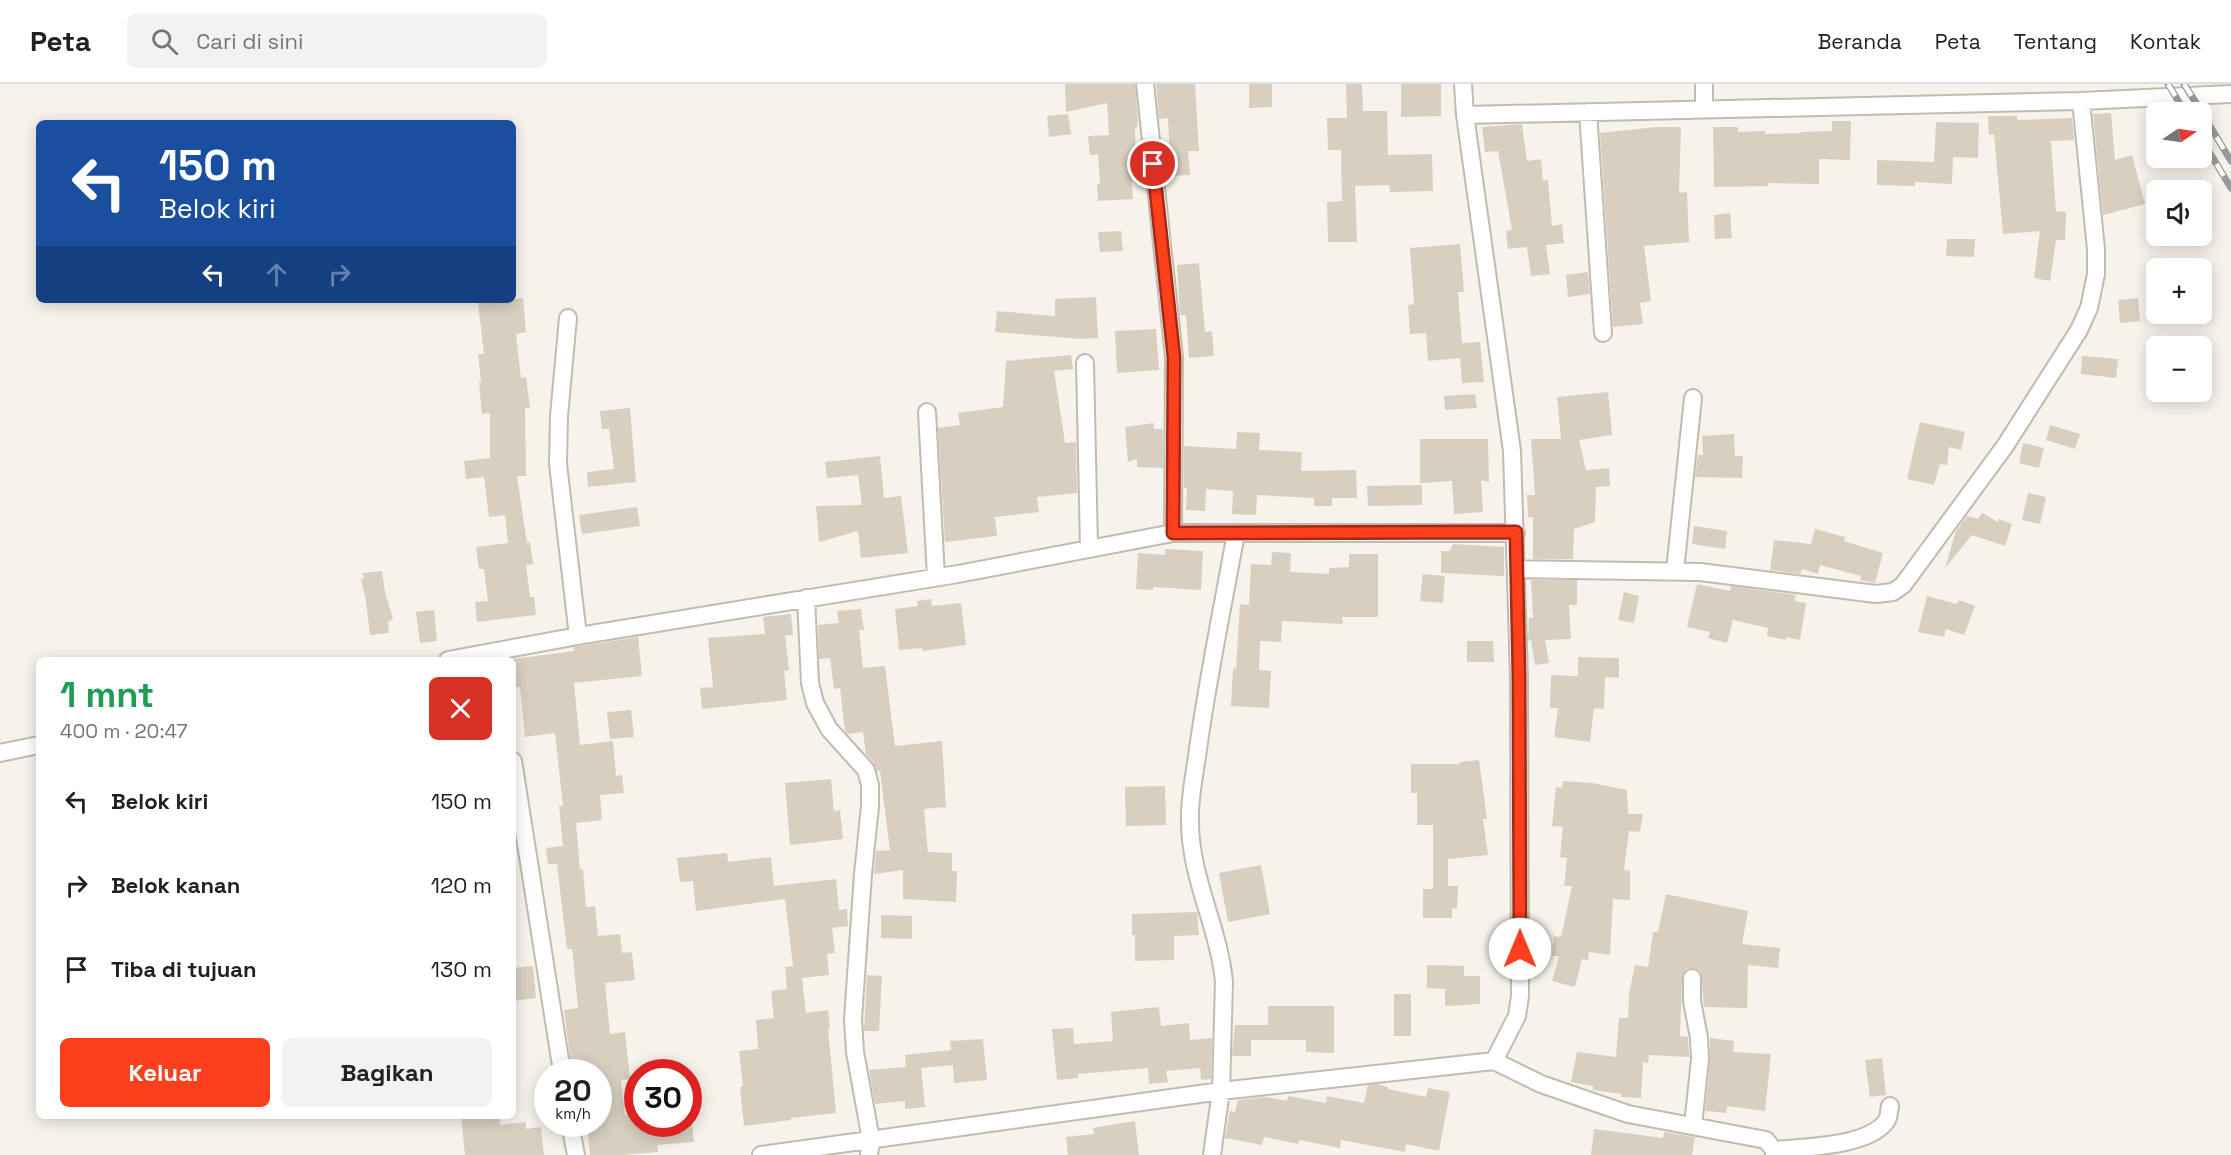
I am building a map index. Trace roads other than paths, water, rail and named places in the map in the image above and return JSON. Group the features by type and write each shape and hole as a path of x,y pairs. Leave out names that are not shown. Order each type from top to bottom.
{"street":[{"path":"1145,84 1174,357 1173,533"},
{"path":"1463,84 1465,114 1512,451 1516,532 1520,996 1517,1016 1494,1061"},
{"path":"1704,84 1704,109"},
{"path":"1465,114 2082,101 2231,94"},
{"path":"1516,569 1700,572 1876,594 1893,592 1903,585 2005,446 2079,330 2090,308 2096,274 2096,249 2082,101"},
{"path":"1588,112 1603,333"},
{"path":"568,318 559,416 558,464 578,636"},
{"path":"1085,363 1089,548"},
{"path":"1675,571 1693,398"},
{"path":"927,412 936,577"},
{"path":"477,657 496,655 578,636 936,577 1173,533 1516,532"},
{"path":"1212,1155 1221,1091 1224,982 1222,965 1208,917 1193,850 1190,822 1204,709 1236,533"},
{"path":"806,598 810,683 815,703 829,729 866,770 870,785 853,1019 855,1052 870,1148"},
{"path":"0,753 36,746"},
{"path":"516,780 560,1059"},
{"path":"1692,978 1692,1001 1699,1038 1700,1059 1693,1126"},
{"path":"761,1155 870,1148 1221,1091 1494,1061 1541,1084 1588,1102 1628,1114 1766,1140 1774,1152 1846,1142 1861,1137 1876,1131 1887,1120 1890,1106"},
{"path":"573,1137 576,1155"}],"railway":[{"path":"2168,84 2179,102"},
{"path":"2184,84 2196,102"},
{"path":"2212,130 2231,161"},
{"path":"2212,157 2231,188"}]}
